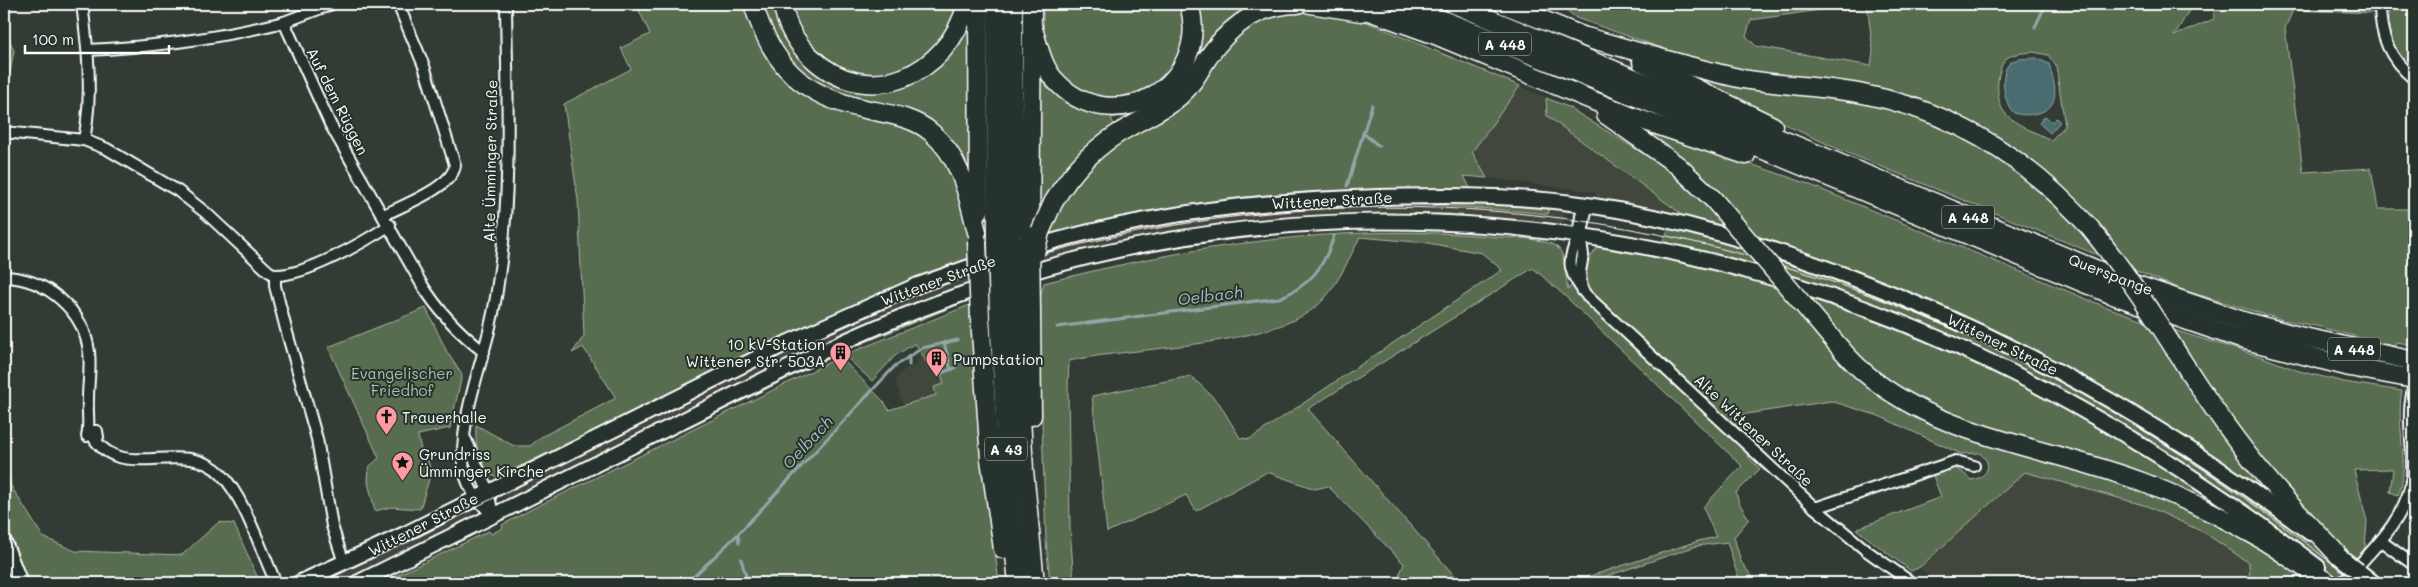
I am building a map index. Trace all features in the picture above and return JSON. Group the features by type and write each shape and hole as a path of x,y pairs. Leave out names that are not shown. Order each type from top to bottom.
{"highway":[{"path":"753,4 773,52 786,69 813,91 837,103 890,114 912,121 932,133 945,147 957,166 965,185 977,237"},
{"path":"783,4 792,32 806,52 817,63 842,77 872,83 906,77 932,63 955,35 967,4"},
{"path":"978,4 979,207 977,237 980,318 990,459 1008,583"},
{"name":"A 43","path":"996,4 1005,243 1015,314 1024,470 1034,577"},
{"name":"A 43","path":"1005,243 1013,4"},
{"path":"1030,268 1032,4"},
{"path":"1032,26 1052,77 1062,87 1087,102 1102,106 1127,106 1151,97 1164,89 1177,76 1190,46 1193,28 1189,4"},
{"path":"1015,314 1040,232 1065,182 1093,152 1112,137 1157,112 1180,96 1222,39 1234,26 1258,11 1286,4 1298,4"},
{"path":"1310,4 1323,4 1387,17"},
{"path":"1349,4 1433,34 1630,116 1871,195"},
{"name":"A 448","path":"1401,4 1571,70 1871,195"},
{"name":"A 448","path":"1454,4 1818,155"},
{"path":"1503,4 1586,37 1767,121 1818,155"},
{"path":"1586,37 1696,68 1742,78 1864,94 1936,116 2005,151 2036,174 2090,228 2141,297 2218,415 2270,481 2339,556"},
{"path":"1564,88 1647,142 1677,165 1713,200 1824,329 1866,374 1911,404 1989,436 2086,463 2142,482 2196,504 2257,537 2327,579"},
{"name":"Querspange","path":"1818,155 2082,264 2194,306 2299,336 2412,361"},
{"name":"Querspange","path":"1871,195 2078,281 2184,321 2299,355 2411,380"},
{"name":"A 43","path":"1015,314 1010,507 1018,583"}],"main road":[{"name":"Wittener Straße","path":"299,583 344,563 736,367 851,313 961,270 1058,240 1157,218 1222,208 1285,202 1456,196 1524,199 1585,205 1666,219 1747,241 1904,298 1978,330 2070,376 2138,416 2254,492 2373,583"},
{"path":"1580,234 1585,205"},
{"name":"Wittener Straße","path":"357,583 837,345 954,297 1073,260 1182,238 1299,224 1393,220 1442,222 1580,234 1684,254 1785,281 1892,319 1952,344 2015,374 2130,438 2234,504 2327,579"},
{"path":"4,542 20,583"}],"street":[{"path":"82,4 88,50 89,99 84,140"},
{"path":"88,50 195,40 284,22 332,4"},
{"path":"384,215 446,182 454,172 455,165 424,66 398,4"},
{"name":"Alte Ümminger Straße","path":"493,516 475,498 463,464 468,408 496,302 506,212 506,4"},
{"path":"2380,4 2383,33 2390,54 2398,65 2414,80"},
{"name":"Auf dem Rüggen","path":"284,22 330,124 390,225 436,308 451,325 484,352"},
{"path":"4,132 84,140 107,149 178,190 275,276 278,300 317,438 332,526 344,563"},
{"path":"275,276 309,267 334,256 362,243 390,225"},
{"name":"Alte Wittener Straße","path":"1580,234 1570,253 1570,271 1573,279 1583,290 1815,508 1867,551 1912,583"},
{"path":"4,277 31,281 51,292 68,305 78,319 89,352 88,409 92,435 99,445 113,455 125,458 190,458 201,460 212,466 223,475 240,503 276,583"},
{"path":"2342,583 2381,541 2397,517 2407,496 2412,476 2408,418 2411,380"},
{"name":"Alte Ümminger Straße","path":"465,434 473,460 488,491 493,516"},
{"path":"1815,508 1956,461 1974,466"},
{"path":"2381,541 2414,565"}],"shaded area":[{"path":"1520,86 1546,98 1547,116 1679,212 1677,216 1596,201 1596,192 1487,178 1472,152"},
{"path":"1385,202 1560,208 1565,216 1564,222 1555,226 1449,217 1386,215 1319,217 1207,228 1072,255 1006,274 508,501 503,492 778,353 895,300 970,272 1046,249 1147,225 1253,210"},
{"path":"924,356 928,364 938,362 945,384 936,395 903,406 895,379 904,370 917,365 916,361"},
{"path":"2027,468 2141,501 2209,532 2272,583 1941,583 1920,569"},
{"path":"469,508 473,516 343,583 312,583"}],"green space":[{"path":"4,4 20,4 9,9 4,25"},
{"path":"636,4 745,4 751,22 767,55 789,83 803,94 819,104 837,111 889,121 916,133 933,146 955,178 962,197 966,217 971,260 894,287 498,477 486,473 483,467 476,438 476,425 514,446 530,446 541,437 616,398 583,347 572,353 584,336 578,200 564,104 631,69 621,48 650,34"},
{"path":"757,4 779,4 810,61 890,86 970,16 971,179 945,138 833,98 788,65"},
{"path":"791,4 960,4 946,34 932,52 925,57 904,68 883,73 863,73 843,68 825,58 810,44 799,26"},
{"path":"1043,4 1180,4 1185,27 1182,48 1173,67 1157,82 1138,92 1117,97 1095,95 1074,85 1053,64 1045,42"},
{"path":"1194,4 1267,4 1186,83 1136,119 1132,114 1111,118 1114,125 1119,127 1037,229 1037,61 1080,104 1168,91"},
{"path":"1559,4 1861,4 1751,20 1746,36 1756,46 1871,66 1873,51 1867,4 2193,4 2174,36 2214,19 2213,4 2374,4 2374,13 2293,10 2285,28 2303,172 2371,168 2378,209 2408,209 2414,221 2414,345 2396,342 2395,346 2316,326 2283,320 2183,290 1838,149 1697,80 1699,76 1782,94 1785,77 1711,65 1576,18","holes":["2033,52 2048,55 2056,66 2065,126 2051,140 2020,125 2009,117 2002,108 1998,93 2000,69 2007,58 2016,54"]},
{"path":"2388,4 2414,4 2414,70 2400,54 2393,40"},
{"path":"1301,10 1345,13 1520,86 1472,152 1487,178 1464,176 1471,190 1344,190 1280,194 1217,201 1133,216 1049,235 1061,207 1077,181 1097,159 1206,74 1242,30 1265,17"},
{"path":"4,25 14,51 9,77 4,77"},
{"path":"1546,98 1568,107 1655,161 1661,144 1646,133 1648,129 1803,182 2106,307 2262,357 2299,371 2344,382 2402,391 2400,418 2403,471 2398,495 2390,492 2392,469 2354,470 2367,521 2365,547 2347,583 2250,583 2249,563 2205,533 2147,506 2025,472 1920,567 1911,571 1856,529 1941,497 1932,473 1951,467 1961,471 1971,480 1982,476 1988,465 1984,457 1979,453 1961,454 1879,416 1831,401 1740,415 1749,458 1760,469 1736,493 1739,503 1749,519 1734,537 1741,562 1754,579 1754,583 1740,583 1727,542 1697,546 1586,583 1569,583 1698,541 1716,537 1703,507 1742,466 1565,296 1533,268 1308,409 1453,574 1469,583 1408,583 1399,575 1404,564 1328,486 1315,489 1267,472 1196,511 1186,495 1107,532 1092,396 1191,376 1219,403 1240,438 1250,439 1502,270 1482,253 1428,243 1360,237 1339,277 1324,299 1304,315 1275,327 1241,336 1204,343 1069,361 1070,528 1074,583 1050,583 1046,541 1038,305 1044,283 1100,269 1212,248 1325,235 1440,233 1537,240 1552,244 1563,255 1568,290 1597,247 1653,257 1679,212 1547,116"},
{"path":"1450,201 1550,206 1548,214 1475,208 1365,204 1291,208 1227,214 1175,222 1123,232 1045,251 1136,228 1260,208 1311,205"},
{"path":"1386,213 1449,214 1547,223 1547,225 1484,219 1420,216 1293,219 1167,235 1043,263 1043,261 1085,250 1170,233 1299,217"},
{"path":"972,297 972,299 846,350 845,348"},
{"path":"972,304 990,513 999,583 381,583 489,531 491,534 503,528 502,525 530,510 840,357 885,403 889,410 936,395 934,387 944,384 938,362 928,365 915,343 895,356 872,381 844,355"},
{"name":"Evangelischer Friedhof","path":"426,308 447,352 462,375 450,428 418,435 423,461 428,460 431,473 420,509 391,507 375,511 368,482 369,467 379,458 328,347"},
{"path":"834,353 835,355 562,490 561,488"},
{"path":"4,460 11,486 43,537 75,551 182,555 219,522 234,524 260,583 28,583 4,517"}],"water":[{"path":"2036,58 2049,64 2055,92 2052,104 2048,109 2035,114 2024,115 2014,113 2005,96 2004,75 2006,69 2015,60"},
{"path":"2045,116 2052,122 2056,118 2060,122 2050,133 2039,123"}],"waterway":[{"path":"2035,27 2046,4"},
{"name":"Oelbach","path":"1347,186 1372,105"},
{"path":"1363,133 1379,146"},
{"name":"Oelbach","path":"1057,327 1279,298 1299,288 1314,274 1326,257 1334,236"},
{"name":"Oelbach","path":"687,583 738,534 895,366 922,348 958,340"},
{"path":"944,342 951,370"},
{"name":"Oelbach","path":"909,355 909,365"},
{"path":"941,373 955,368"},
{"name":"Oelbach","path":"738,535 739,543"},
{"path":"741,559 746,576 752,583"}],"tram line":[{"path":"321,583 818,337 933,289 972,275 1100,240 1229,217 1357,208 1485,210 1612,226 1738,253 1862,293 1985,344 2035,369 2131,423 2224,484 2357,583"}],"place":[{"name":"10 kV-Station Wittener Str. 503A","path":"841,372"},
{"name":"Pumpstation","path":"937,378"},
{"name":"Trauerhalle","path":"386,436"},
{"name":"Grundriss Ümminger Kirche","path":"403,482"}]}
